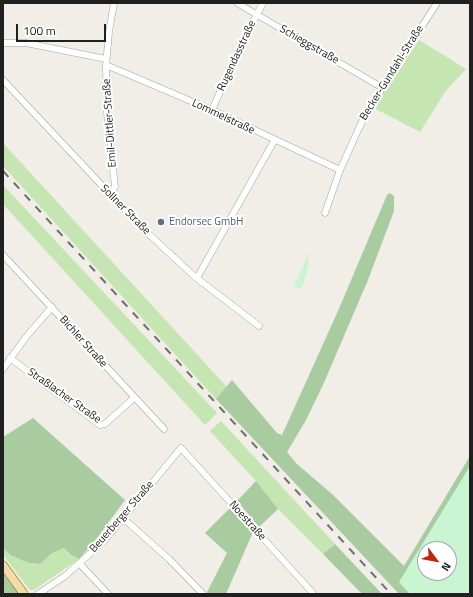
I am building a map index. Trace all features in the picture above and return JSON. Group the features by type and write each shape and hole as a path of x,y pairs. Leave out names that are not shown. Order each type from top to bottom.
{"main road":[{"path":"3,565 24,594"}],"street":[{"name":"Emil-Dittler-Straße","path":"110,194 115,187 106,112 106,62 114,3"},
{"name":"Schieggstraße","path":"237,3 381,87"},
{"name":"Rugendasstraße","path":"212,110 239,49 263,3"},
{"name":"Becker-Gundahl-Straße","path":"326,213 340,170 359,126 381,87 437,3"},
{"name":"Lommelstraße","path":"3,43 26,43 106,62 340,170"},
{"name":"Sollner Straße","path":"3,80 140,226 197,278 259,326"},
{"path":"197,278 274,140"},
{"name":"Bichler Straße","path":"3,255 164,430"},
{"path":"3,369 10,358 52,307"},
{"name":"Straßlacher Straße","path":"10,358 100,424 105,424 134,398"},
{"name":"Beuerberger Straße","path":"38,594 80,564 104,541 181,448"},
{"name":"Noestraße","path":"181,448 312,592 312,594"},
{"path":"123,518 169,559 203,594"},
{"path":"80,564 108,594"}],"green space":[{"path":"419,40 466,69 445,92 420,132 374,108"},
{"path":"3,143 227,387 216,399 3,166"},
{"path":"3,185 217,413 205,425 3,204"},
{"path":"390,193 394,196 394,211 368,280 323,385 306,420 287,452 297,464 332,494 404,566 417,544 417,576 400,582 410,594 399,594 216,399 232,380 277,433 282,435 338,311 387,195"},
{"path":"309,253 307,273 301,289 294,286"},
{"path":"33,418 125,500 95,541 79,559 71,555 64,548 52,553 40,564 29,563 10,555 3,547 3,437"},
{"path":"221,421 335,544 323,554 278,509 256,481 210,431"},
{"path":"470,456 470,476 451,541 419,541"},
{"path":"470,466 470,594 410,594 399,582 417,553 417,581 457,581 457,541 424,541"},
{"path":"256,481 278,509 259,527 237,501"},
{"path":"230,508 253,532 226,594 208,594 207,592 227,553 205,533"},
{"path":"335,544 382,594 362,594 323,554"},
{"path":"3,547 10,555 29,563 40,564 52,553 64,548 70,555 79,559 34,590 30,590 3,555"},
{"path":"3,571 20,594 3,594"}],"railway":[{"path":"3,171 391,594"}],"place":[{"name":"Endorsec GmbH","path":"161,222"}]}
